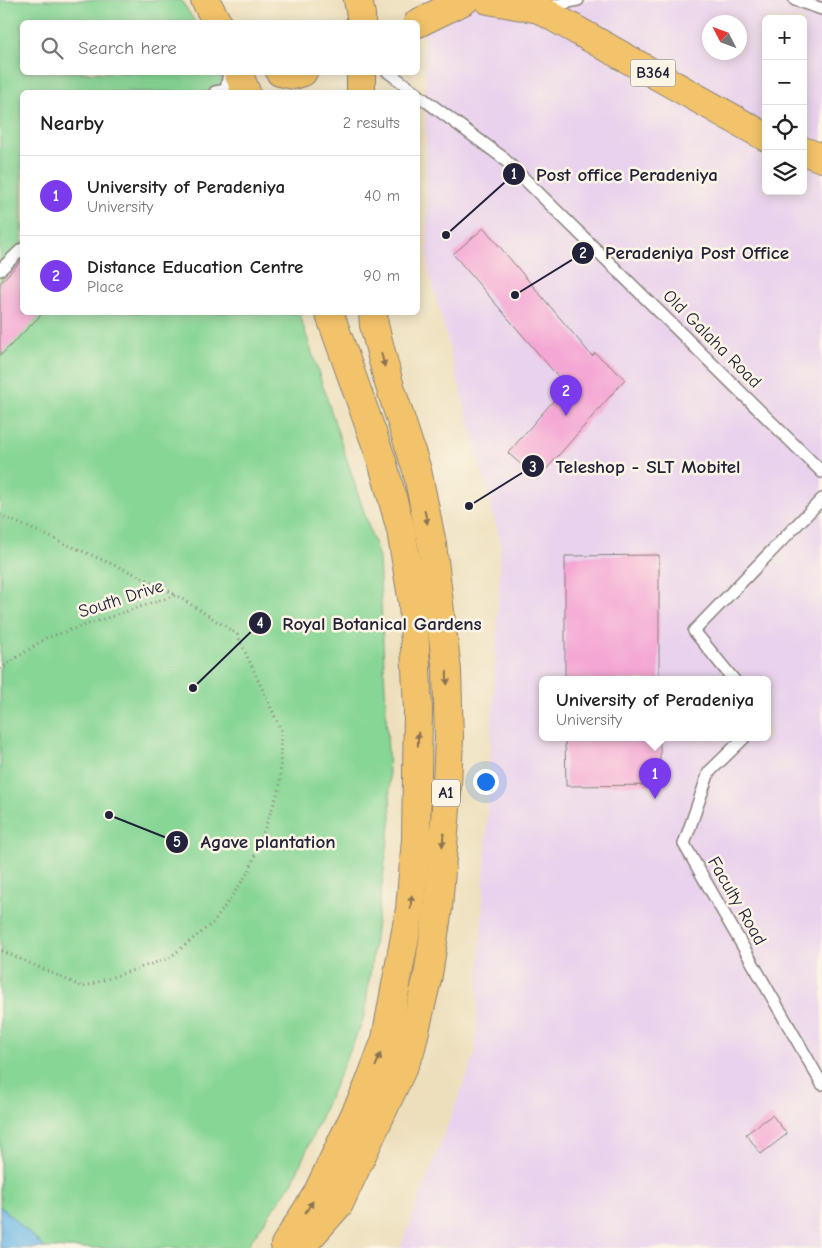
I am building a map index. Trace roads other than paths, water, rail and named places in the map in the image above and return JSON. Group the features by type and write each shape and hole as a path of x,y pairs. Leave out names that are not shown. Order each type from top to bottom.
{"main road":[{"path":"206,0 215,20"},
{"path":"358,0 360,20"},
{"path":"420,22 465,0"},
{"name":"B364","path":"488,0 532,4 762,135"},
{"path":"239,75 245,90"},
{"path":"361,75 362,90"},
{"path":"807,152 822,158"},
{"name":"A1","path":"282,1248 317,1194 368,1087 386,1039 410,909 416,839 418,711 412,594 401,530 382,461 331,315"},
{"name":"A1","path":"300,1248 339,1204 410,1052 428,975 438,908 446,808 449,738 447,671 432,544 416,470 388,380 373,315"}],"lane":[{"path":"532,4 578,0"},
{"path":"795,0 822,9"},
{"path":"226,90 228,75"},
{"name":"Old Galaha Road","path":"392,75 411,90"},
{"name":"Old Galaha Road","path":"420,97 502,157 822,472"},
{"path":"0,270 20,251"},
{"path":"731,676 694,631 822,499"},
{"name":"Faculty Road","path":"741,741 709,772 684,844 822,1084"}],"water":[{"path":"0,1206 45,1248 0,1248"}],"place":[{"name":"Post office Peradeniya","path":"446,235"},
{"name":"Peradeniya Post Office","path":"515,295"},
{"name":"Distance Education Centre","path":"566,416"},
{"name":"Teleshop - SLT Mobitel","path":"469,506"},
{"name":"Royal Botanical Gardens","path":"193,688"},
{"name":"University of Peradeniya","path":"655,799"},
{"name":"Agave plantation","path":"109,815"}]}
